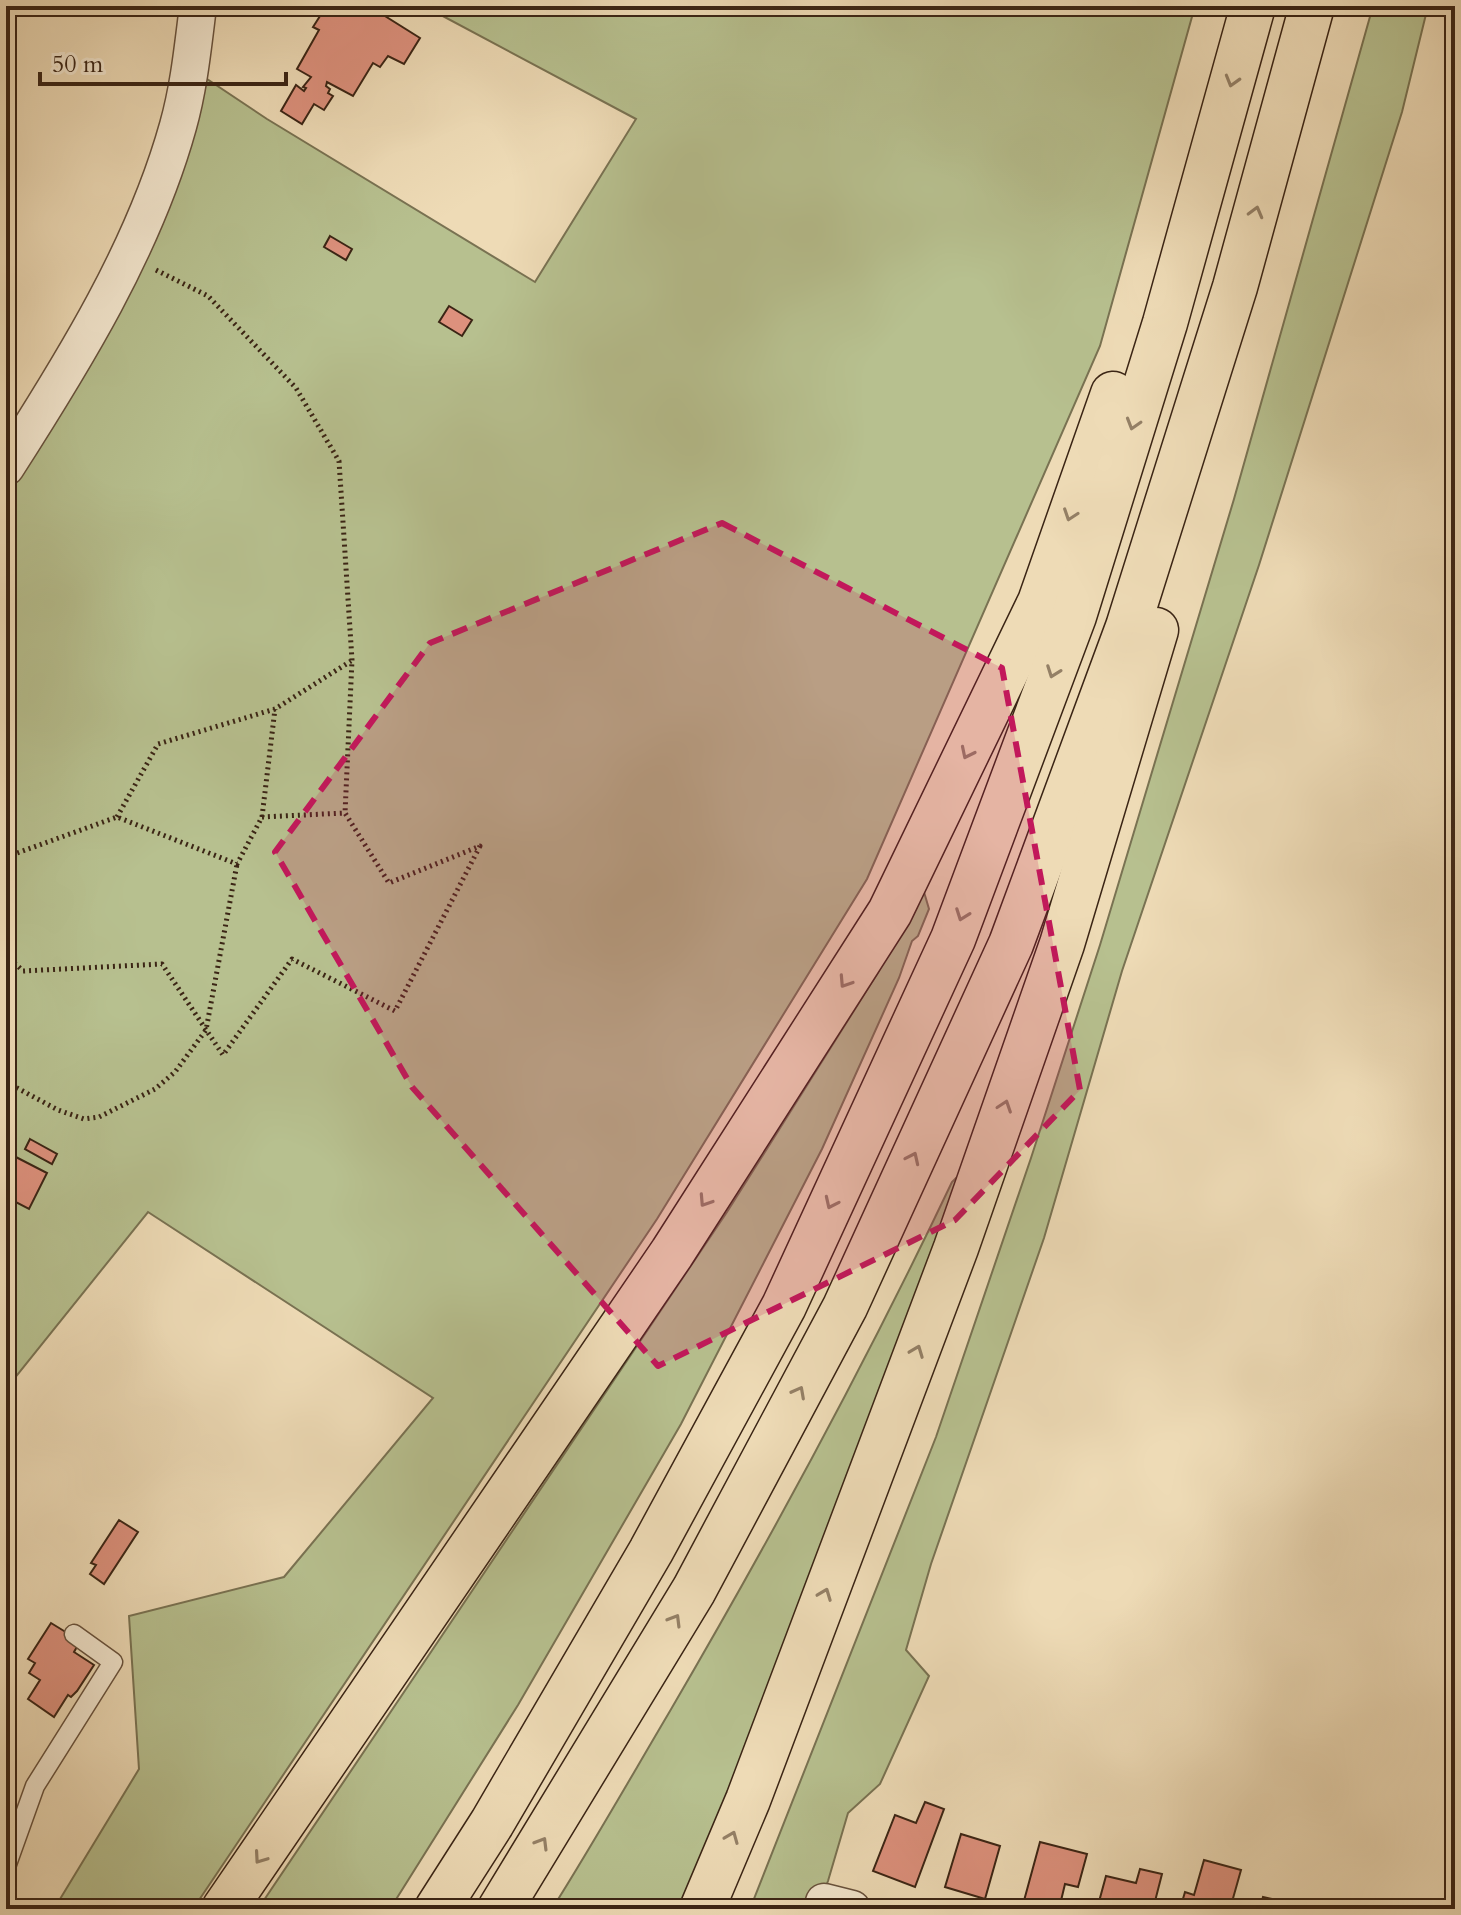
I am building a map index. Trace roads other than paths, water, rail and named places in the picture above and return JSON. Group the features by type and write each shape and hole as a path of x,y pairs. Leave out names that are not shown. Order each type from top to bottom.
{"highway":[{"path":"437,1909 492,1823 651,1551 784,1306 953,939 1074,616 1165,323 1253,6"},
{"path":"500,1909 694,1590 816,1361 851,1293 1004,958 1128,627 1235,287 1312,6"},
{"path":"702,1909 748,1800 956,1248 1062,944 1234,372 1235,287"},
{"path":"224,1909 672,1253 890,912 1040,602 1123,363 1165,323"}],"street":[{"path":"6,467 103,305 155,192 178,125 198,6"}],"lane":[{"path":"6,1867 35,1786 113,1662 74,1634"}]}
